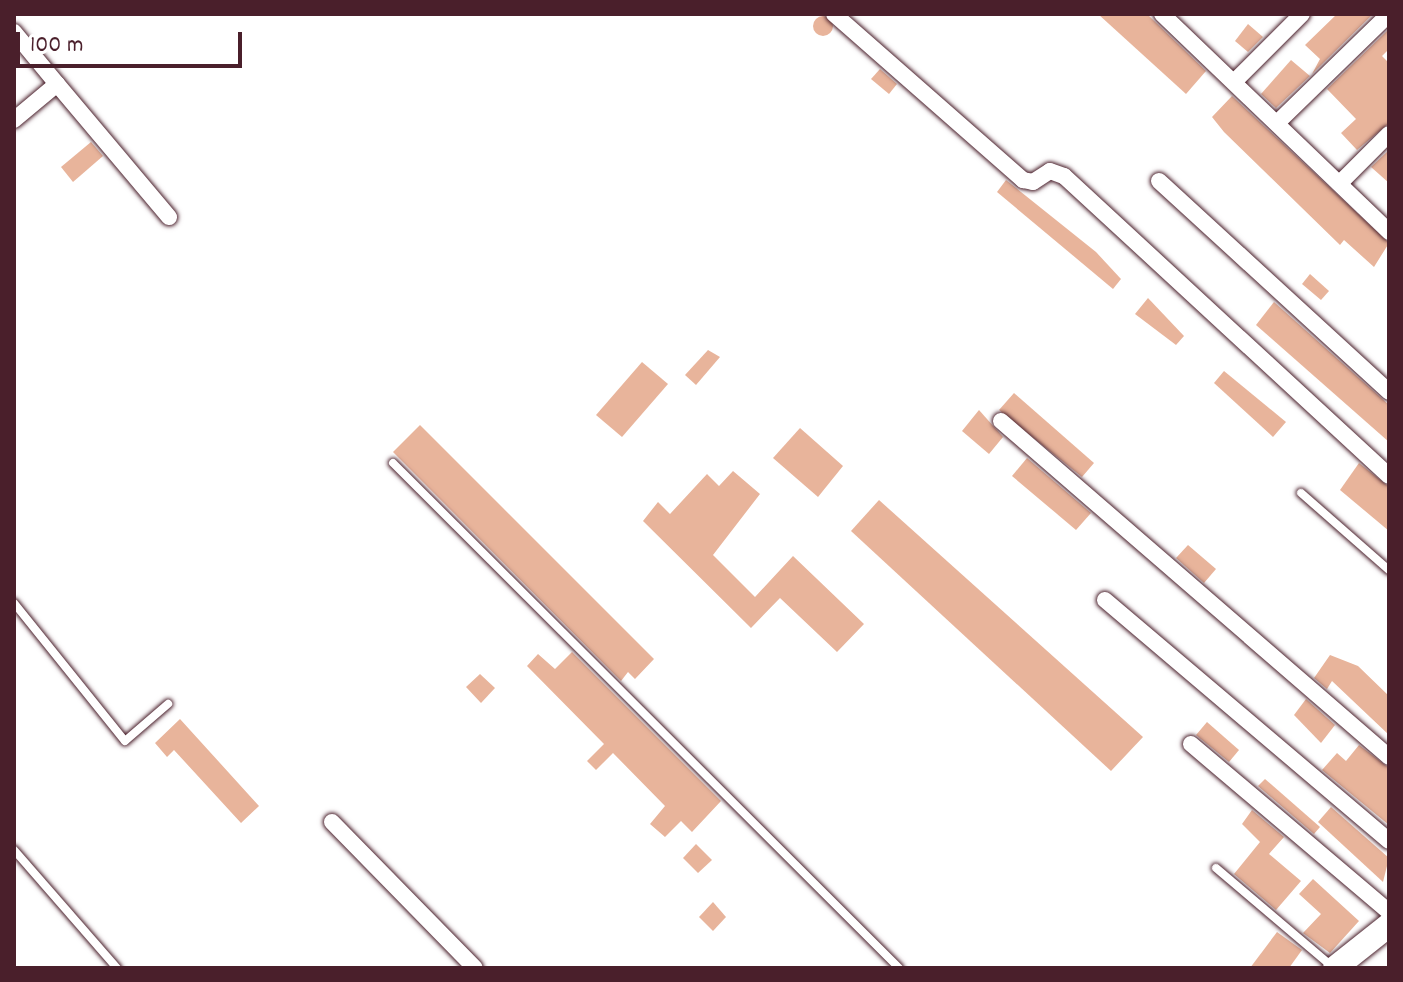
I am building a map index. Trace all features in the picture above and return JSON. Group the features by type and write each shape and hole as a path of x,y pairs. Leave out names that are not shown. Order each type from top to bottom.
{"street":[{"path":"834,14 1023,180 1033,182 1050,171 1064,176 1389,476"},
{"path":"1162,14 1389,232"},
{"path":"1234,82 1302,14"},
{"path":"1277,123 1389,14"},
{"path":"14,32 169,217"},
{"path":"14,120 57,84"},
{"path":"1340,183 1389,134"},
{"path":"1159,181 1389,392"},
{"path":"1001,421 1389,757"},
{"path":"1105,600 1389,841"},
{"path":"1191,744 1389,922 1345,965"},
{"path":"332,822 475,968"}],"lane":[{"path":"393,463 899,968"},
{"path":"1301,493 1389,570"},
{"path":"14,603 125,741 168,704"},
{"path":"14,850 117,968"},
{"path":"1216,868 1345,965"}],"building":[{"path":"1098,14 1147,14 1206,71 1186,94"},
{"path":"1337,14 1373,14 1312,74 1320,59 1305,45"},
{"path":"823,16 830,19 833,26 830,33 823,36 816,33 813,26 816,19"},
{"path":"1248,24 1263,37 1248,52 1235,41"},
{"path":"1388,30 1389,49 1382,56 1389,63 1389,123 1357,150 1341,133 1356,119 1327,89"},
{"path":"1291,60 1310,76 1276,108 1261,94"},
{"path":"880,69 897,84 889,94 871,79"},
{"path":"1232,96 1389,243 1374,267 1344,240 1340,245 1224,132 1212,117"},
{"path":"91,142 103,156 73,182 61,167"},
{"path":"1389,150 1389,183 1371,167"},
{"path":"1006,180 1096,252 1121,279 1113,289 997,192"},
{"path":"1310,274 1329,291 1321,300 1302,284"},
{"path":"1148,298 1184,336 1176,345 1135,314"},
{"path":"1274,302 1389,405 1389,442 1256,325"},
{"path":"708,350 720,357 696,385 685,375"},
{"path":"642,362 668,384 622,437 596,415"},
{"path":"1224,371 1286,422 1273,437 1214,383"},
{"path":"1014,393 1094,463 1082,477 999,410"},
{"path":"979,410 1003,437 989,454 962,431"},
{"path":"420,425 654,659 635,679 628,672 621,681 393,452"},
{"path":"800,428 843,466 818,497 773,458"},
{"path":"1027,458 1091,513 1076,530 1012,476"},
{"path":"1359,463 1389,487 1389,531 1340,490"},
{"path":"733,471 760,494 713,555 755,597 793,556 864,624 837,652 780,598 751,628 643,521 658,502 670,514 707,474 719,486"},
{"path":"879,500 1143,737 1111,771 851,531"},
{"path":"1188,545 1216,569 1204,583 1176,558"},
{"path":"572,652 721,801 692,832 681,821 665,837 650,824 665,806 613,753 596,770 587,761 604,744 527,666 538,654 555,669"},
{"path":"1330,655 1358,666 1389,696 1389,735 1332,681 1327,689 1314,678"},
{"path":"480,674 495,688 481,703 466,687"},
{"path":"1306,699 1335,725 1321,743 1294,715"},
{"path":"180,719 259,806 241,823 174,750 167,757 155,743"},
{"path":"1207,722 1239,750 1229,762 1196,735"},
{"path":"1359,745 1389,768 1389,825 1322,770 1337,753 1346,761"},
{"path":"1265,779 1320,827 1314,834 1258,786"},
{"path":"1331,807 1389,858 1383,882 1318,822"},
{"path":"1252,810 1284,837 1269,854 1301,881 1276,910 1234,874 1260,842 1242,824"},
{"path":"696,844 712,860 698,873 683,858"},
{"path":"1313,879 1359,921 1330,953 1303,933 1321,914 1299,894"},
{"path":"713,902 726,917 713,931 699,917"},
{"path":"1277,932 1302,950 1289,968 1250,968"}]}
